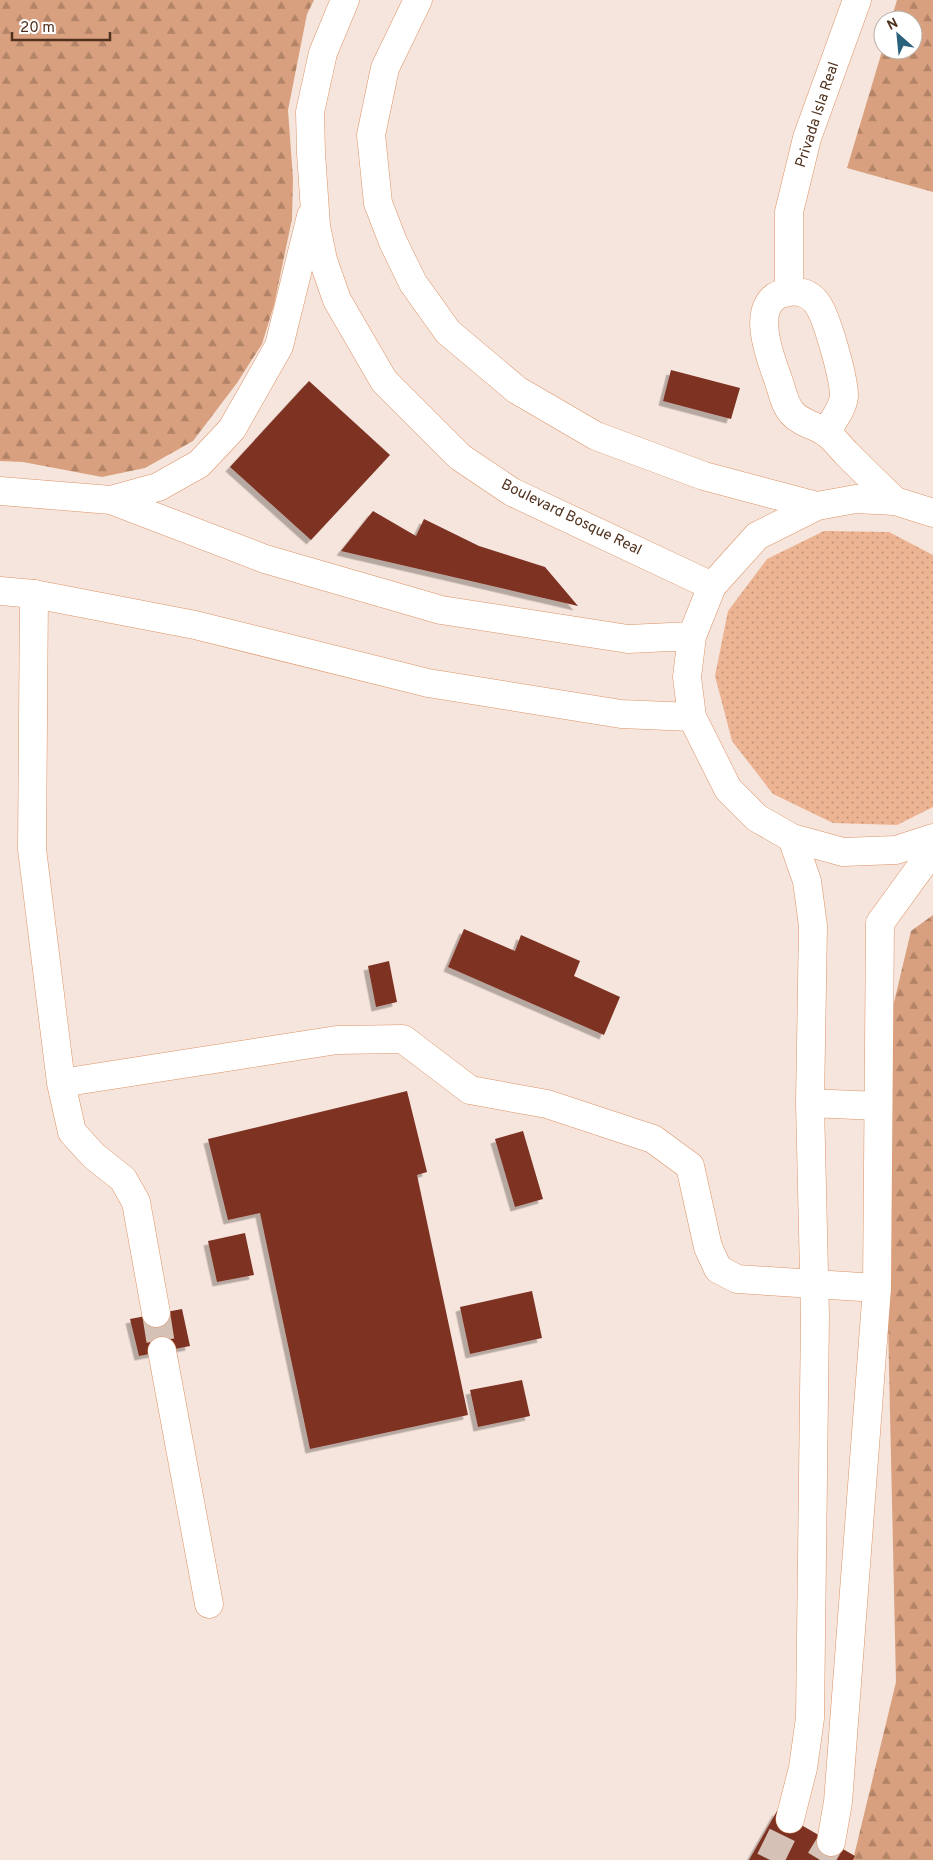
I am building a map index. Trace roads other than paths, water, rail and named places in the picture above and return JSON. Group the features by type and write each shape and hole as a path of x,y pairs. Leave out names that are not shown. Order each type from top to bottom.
{"main road":[{"name":"Boulevard Bosque Real","path":"345,0 323,53 310,112 316,226 323,260 337,300 384,381 460,457 512,492 712,586"},
{"path":"418,0 385,68 371,135 378,204 413,284 448,332 517,390 596,436 704,476 817,506"},
{"name":"Privada Isla Real","path":"789,292 789,212 791,202 807,138 857,0"},
{"path":"110,500 158,487 199,464 232,429 279,346 314,200"},
{"path":"826,433 842,405 844,395 834,349 821,310 816,302 803,293 789,292 780,294 766,308 764,318 766,339 787,407 802,421 826,433 895,501"},
{"path":"0,491 110,500 265,559 442,610 628,639 692,636"},
{"path":"932,512 895,501 856,499 817,506 757,536 712,586 692,636 687,677 692,717 728,789 757,818 792,838 843,852 896,850 933,838"},
{"path":"0,590 34,594 195,625 428,684 621,714 692,717"},
{"path":"34,594 32,849 61,1084 72,1132 94,1156 123,1179 136,1202 156,1314"},
{"path":"790,1819 802,1768 810,1718 814,1284 810,1103 813,926 807,882 792,838"},
{"path":"831,1842 838,1802 877,1288 880,924 933,850"},
{"path":"61,1084 337,1040 403,1039 470,1090 547,1104 653,1139 690,1166 708,1247 718,1269 737,1279 877,1288"},
{"path":"810,1103 878,1106"},
{"path":"162,1351 209,1604"},
{"path":"810,1718 845,1716"}],"tunnel":[{"path":"156,1313 162,1351"},
{"path":"770,1860 790,1819"},
{"path":"820,1860 831,1842"}]}
